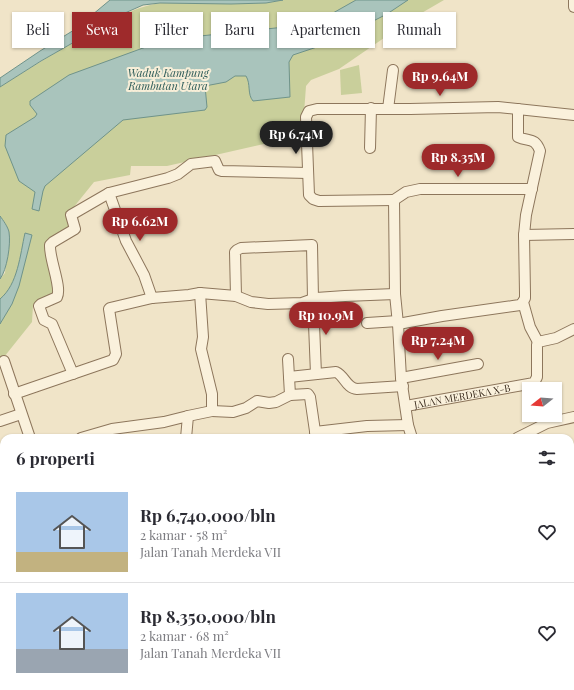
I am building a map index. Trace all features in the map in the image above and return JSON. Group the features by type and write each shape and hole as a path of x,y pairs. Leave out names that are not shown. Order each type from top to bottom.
{"street":[{"path":"574,0 574,7"},
{"path":"388,108 393,70"},
{"path":"532,189 420,189 406,192 394,200 312,199 309,194 306,117 309,111 317,109 498,107 574,116"},
{"path":"370,148 371,108"},
{"path":"518,109 518,137 534,141 540,151 526,215 524,235 524,302 530,327 538,342 556,338 574,330"},
{"path":"73,374 52,324 44,320 39,306 40,304 57,297 59,292 52,264 50,246 53,242 75,229 71,215 109,193 168,178 178,174 191,164 213,160 217,162 218,168 222,171 308,173"},
{"path":"109,193 126,241 144,275 152,298"},
{"path":"394,200 395,294 402,382 408,425 411,434"},
{"path":"524,235 574,234"},
{"path":"236,296 235,252 237,250 241,248 311,245 316,374"},
{"path":"14,394 113,360 116,354 109,308 152,298 189,295 200,292 236,296 251,302 268,304 302,303 313,299 345,296 395,294"},
{"path":"200,292 203,331 201,349 212,394 212,411"},
{"path":"367,323 398,323 520,305 524,302"},
{"name":"JALAN MERDEKA X-B","path":"537,382 538,342"},
{"path":"288,359 290,395"},
{"path":"4,361 28,434"},
{"path":"289,377 338,373 350,387 358,389 402,382 478,364"},
{"name":"JALAN MERDEKA X-B","path":"406,406 522,385"},
{"path":"95,434 112,429 164,422 212,411 233,412 246,408 257,401 269,403 276,402 290,395 306,393 310,397 315,434"},
{"path":"0,421 21,414"},
{"path":"186,434 188,416"},
{"path":"562,418 574,417"},
{"path":"525,434 542,422"},
{"path":"321,434 367,426 408,425"}],"green space":[{"path":"283,0 444,0 423,12 383,12 383,39 375,44 375,12 277,12 277,48 369,48 339,69 311,80 306,86 302,141 268,143 167,166 131,166 130,175 94,182 69,213 74,228 46,244 56,292 33,305 32,322 0,360 0,279 5,273 9,232 0,216 0,87 72,43 72,48 132,48 132,12 130,12 139,8 160,3 266,3"},
{"path":"359,65 362,93 341,95 340,70"}],"water":[{"path":"110,0 283,0 266,3 231,4 160,3 143,5 127,12 96,12"},
{"name":"Waduk Kampung Rambutan Utara","path":"356,0 408,0 390,12 383,12 383,16 375,20 375,12 335,12"},
{"name":"Waduk Kampung Rambutan Utara","path":"277,28 277,48 314,48 293,55 289,62 290,97 253,101 250,95 246,76 235,76 226,82 205,86 207,107 205,110 123,120 45,186 39,211 32,209 35,192 19,181 5,146 6,135 35,117 37,114 30,105 30,101 69,75 143,48 203,48 203,36 211,35 211,48 269,48 269,29"},
{"path":"72,31 72,43 64,48 64,36"},
{"path":"45,48 64,48 0,87 0,78"},
{"path":"0,216 8,228 9,250 5,270 0,279"},
{"path":"25,233 32,235 19,286 12,304 0,324 0,299 6,293 15,277"}]}
